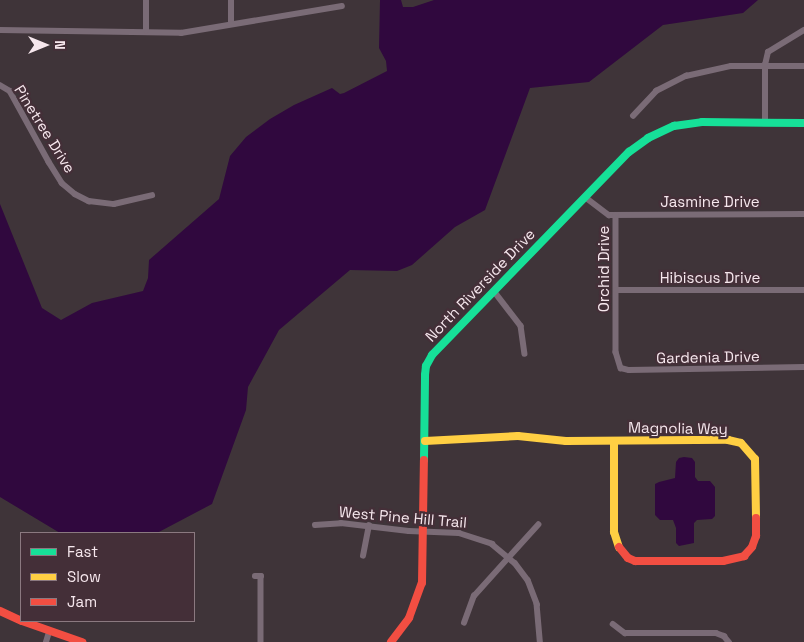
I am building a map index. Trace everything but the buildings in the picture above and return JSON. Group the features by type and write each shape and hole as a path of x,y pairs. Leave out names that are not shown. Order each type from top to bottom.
{"street":[{"path":"146,0 146,31"},
{"path":"231,0 231,23"},
{"path":"0,30 182,33 231,23 342,6"},
{"path":"764,122 765,66 768,52 804,30"},
{"path":"634,116 656,91 678,79 731,66 804,66"},
{"name":"Pinetree Drive","path":"0,85 10,91 62,183 74,194 89,202 114,204 152,195"},
{"name":"North Riverside Drive","path":"391,642 409,618 420,592 424,569 425,375 428,362 494,290 629,152 661,131 688,123 702,122 804,123"},
{"name":"Orchid Drive","path":"585,197 602,212 609,216 616,215 616,352 618,360"},
{"name":"Jasmine Drive","path":"616,215 804,214"},
{"path":"494,290 521,326 524,354"},
{"name":"Hibiscus Drive","path":"616,290 804,290"},
{"name":"Gardenia Drive","path":"618,360 621,368 629,370 804,367"},
{"name":"Magnolia Way","path":"425,441 518,436 566,441 728,440 741,443 755,459 757,471 756,536 752,547 744,556 723,561 635,561 628,558 616,544 614,532 614,441"},
{"name":"West Pine Hill Trail","path":"315,525 341,524 424,532 450,532 472,536 492,544 509,556 521,569 534,592 539,613 540,642"},
{"path":"464,623 474,596 538,525"},
{"path":"363,556 369,526"},
{"path":"255,576 262,576 261,642"},
{"path":"0,610 20,620"},
{"path":"24,622 82,642"},
{"path":"613,624 625,633 716,633 724,636 729,642"},
{"path":"46,642 49,632"}],"shaded area":[{"path":"380,0 401,0 403,7 413,7 434,0 758,0 743,13 663,25 589,82 530,88 485,210 455,227 412,265 397,271 350,270 279,330 248,387 246,410 212,504 159,532 58,532 0,497 0,204 42,308 61,320 92,303 143,291 148,278 149,260 219,199 230,156 246,137 270,119 294,105 332,88 340,94 344,93 387,71 386,61 379,48"},
{"path":"679,458 692,458 695,462 695,477 698,481 710,481 715,487 715,516 712,519 697,520 694,523 694,543 679,546 676,543 676,528 673,520 660,520 655,515 655,484 675,478 676,462"}],"traffic: fast":[{"path":"424,460 425,375 426,366 432,355 629,152 648,138 674,126 702,122 804,123"}],"traffic: slow":[{"path":"425,441 518,436 566,441 728,440 741,443 755,459 756,518"},
{"path":"614,441 614,532 619,547"}],"traffic: jam":[{"path":"391,642 409,618 422,583 424,460"},
{"path":"619,547 628,558 635,561 723,561 744,556 752,547 756,536 756,518"},
{"path":"0,611 20,621"},
{"path":"25,622 82,642"}]}
